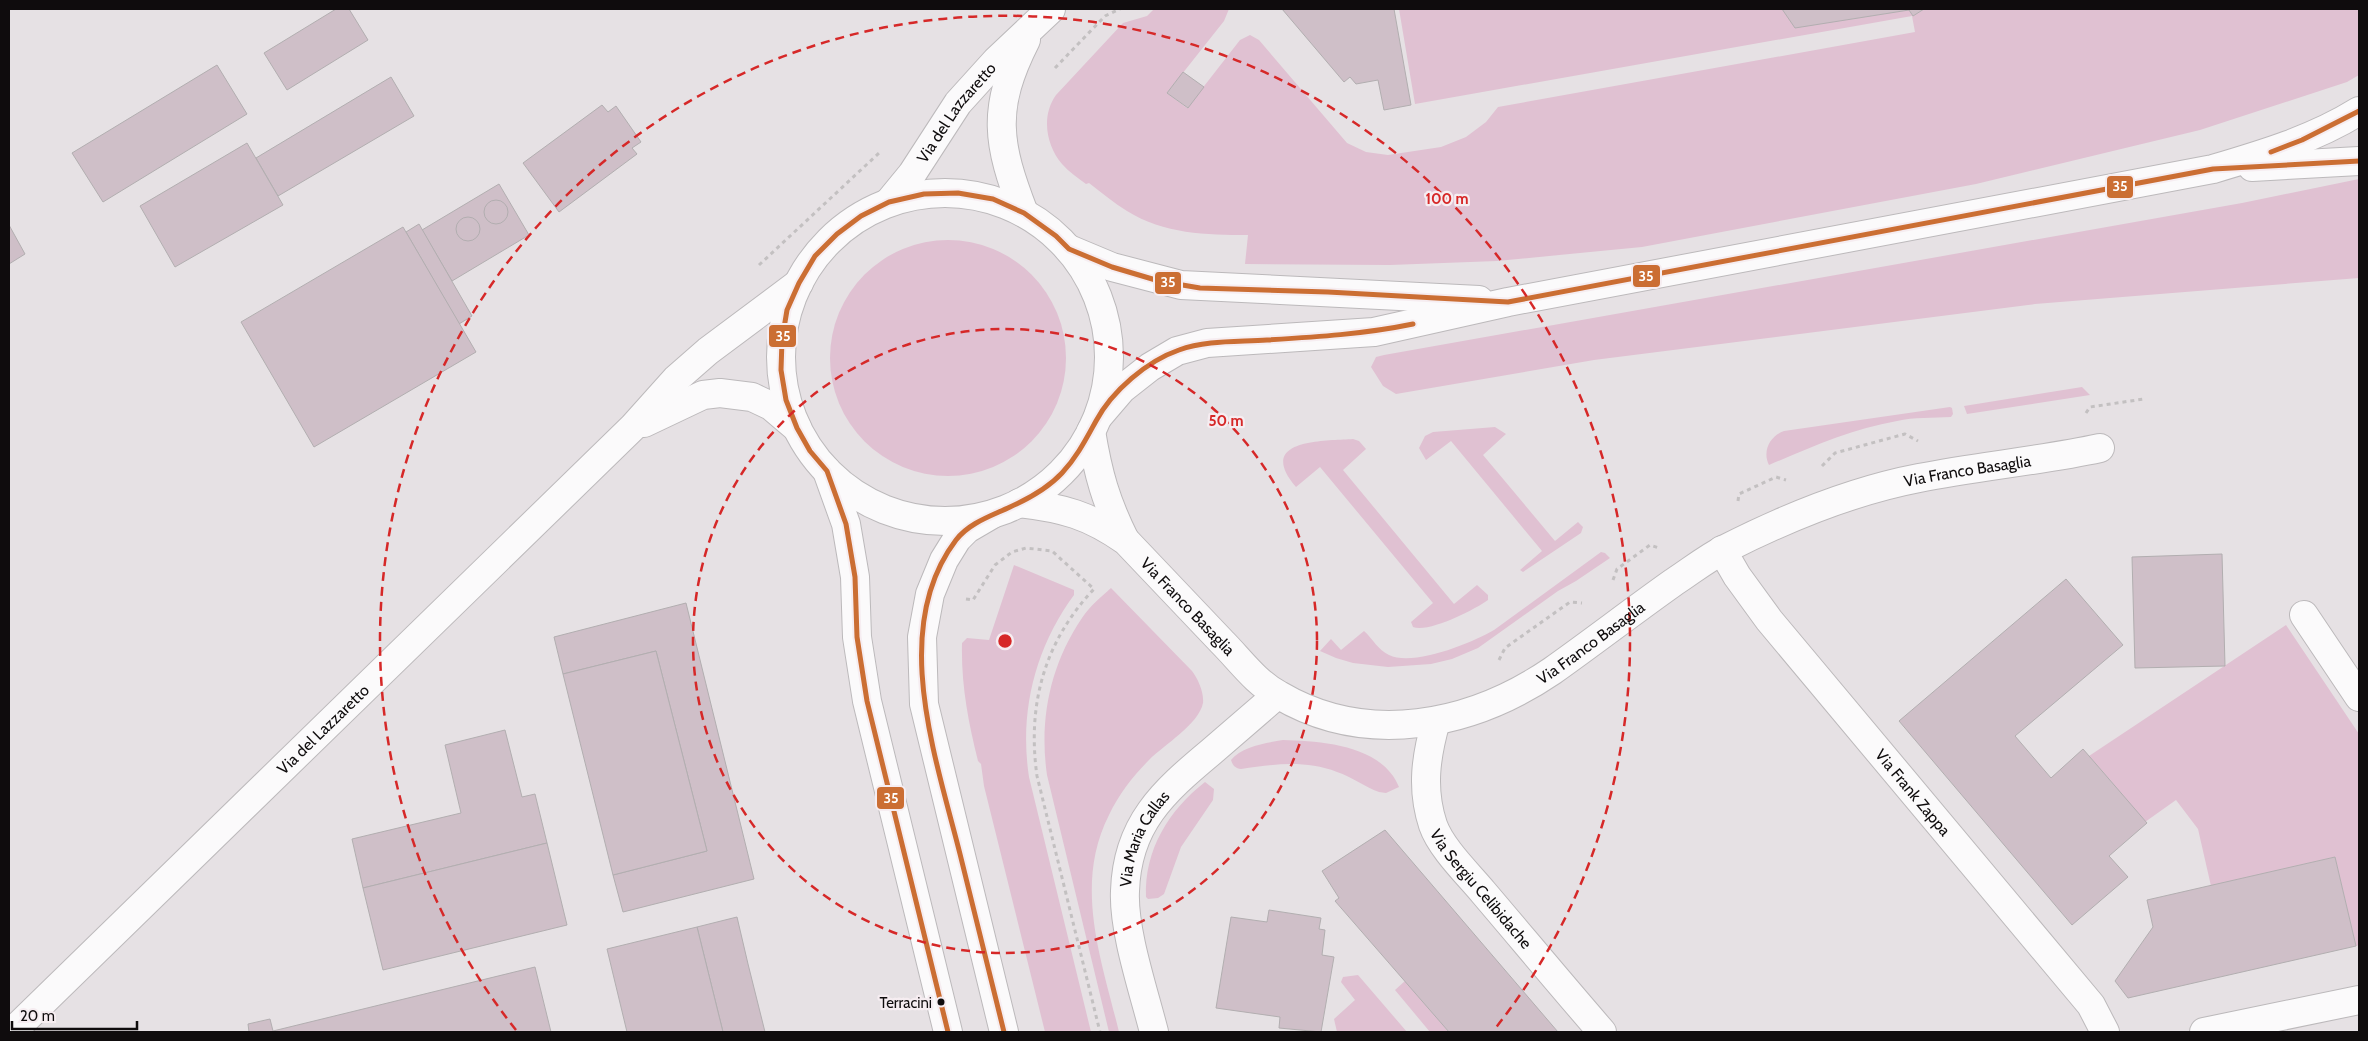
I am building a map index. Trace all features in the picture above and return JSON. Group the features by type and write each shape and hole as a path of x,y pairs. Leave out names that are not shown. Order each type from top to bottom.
{"street":[{"name":"Via del Lazzaretto","path":"889,202 912,174 958,103 996,61 1051,9"},
{"name":"Via del Lazzaretto","path":"1024,213 1006,160 1001,117 1003,97 1009,77 1031,29"},
{"path":"1094,424 1122,389 1137,376 1177,351 1207,344 1374,332 1508,302 2214,169 2265,154 2302,140 2359,111"},
{"path":"2214,169 2359,161"},
{"path":"991,515 961,520 932,521 902,516 875,506 849,491 827,471 810,450 797,428 786,400 781,370 782,340 787,310 799,283 815,256 837,234 861,216 889,202 924,194 958,193 993,199 1024,213 1056,236 1069,249 1095,290 1106,321 1109,353 1107,386 1094,424 1078,454 1061,473 1041,490 1019,504 991,515 968,529 957,539 934,580 922,637 924,704 1004,1032"},
{"path":"1069,249 1137,275 1200,288 1328,292 1508,302"},
{"name":"Via del Lazzaretto","path":"12,1032 633,428 676,379 708,351 799,283"},
{"name":"Via del Lazzaretto","path":"633,428 703,395 720,393 752,397 771,406 797,428"},
{"name":"Via Franco Basaglia","path":"1094,424 1096,464 1106,500 1126,542"},
{"name":"Via Franco Basaglia","path":"1019,504 1064,509 1104,526 1126,542 1250,672 1277,695 1304,708 1338,719 1379,724 1436,721 1457,717 1514,695 1722,550 1793,518 1865,491 1919,478 2059,457 2100,448"},
{"path":"827,471 846,524 855,577 857,637 867,701 948,1032"},
{"name":"Via Frank Zappa","path":"1722,550 1737,576 1769,620 2091,1005 2105,1032"},
{"path":"2304,615 2359,697"},
{"name":"Via Maria Callas","path":"1154,1032 1128,927 1125,892 1129,857 1141,827 1155,804 1172,784 1277,695"},
{"name":"Via Sergiu Celibidache","path":"1436,721 1426,756 1425,780 1428,805 1434,828 1460,865 1602,1032"},
{"path":"2204,1032 2359,1000"}],"path":[{"path":"1051,73 1105,16 1120,9"},
{"path":"757,267 884,149"},
{"path":"2090,407 2144,399"},
{"path":"1739,494 1776,477"},
{"path":"1612,581 1617,569 1650,545"},
{"path":"973,600 996,565 1012,552 1026,548 1052,551 1094,589 1065,624 1052,649 1038,697 1034,749 1037,776 1100,1032"},
{"path":"1498,662 1505,648 1570,602 1581,604 1589,598"}],"shaded area":[{"path":"1154,9 1229,9 1224,21 1167,93 1187,108 1240,40 1250,35 1259,40 1347,143 1366,152 1388,155 1441,147 1466,137 1486,122 1498,107 1915,32 1912,16 1415,104 1399,9 1782,9 1795,27 1909,10 1913,16 1924,9 2359,9 2359,75 2347,82 2200,130 1976,184 1642,247 1497,261 1390,265 1245,264 1248,235 1186,232 1170,229 1141,219 1117,205 1089,183 1086,184 1074,175 1062,164 1052,148 1047,130 1047,121 1051,103 1056,95 1123,23 1147,16"},
{"path":"2359,179 2359,278 2035,304 1594,360 1396,394 1383,386 1371,367 1376,357 1384,355 2242,203"},
{"path":"948,240 971,242 1004,254 1023,267 1039,283 1052,302 1061,324 1066,358 1064,381 1052,414 1039,433 1023,449 1004,462 982,471 948,476 925,474 892,462 873,449 857,433 844,414 835,392 830,358 832,335 844,302 857,283 873,267 892,254 914,245"},
{"path":"2082,387 2090,395 1967,414 1964,406"},
{"path":"1950,407 1953,414 1951,417 1910,419 1880,424 1832,439 1769,465 1767,460 1767,449 1771,440 1784,431"},
{"path":"1495,427 1506,434 1483,455 1555,541 1578,522 1583,527 1581,533 1523,572 1520,570 1542,551 1451,441 1426,460 1419,448 1425,436 1433,432"},
{"path":"1353,439 1359,441 1366,449 1343,470 1454,604 1477,585 1488,595 1488,600 1462,615 1440,624 1430,627 1413,627 1411,622 1433,603 1320,467 1296,487 1285,471 1283,460 1288,451 1298,446 1311,442"},
{"path":"1601,552 1610,558 1558,591 1478,648 1452,659 1431,664 1388,667 1353,663 1320,651 1331,639 1341,650 1364,631 1385,653 1400,658 1427,656 1457,647 1494,630"},
{"path":"1014,565 1074,590 1074,595 1060,615 1049,637 1033,682 1026,729 1026,753 1029,777 1091,1032 1045,1032 968,717 962,643 967,638 989,640"},
{"path":"1111,588 1192,671 1203,694 1203,703 1195,719 1137,772 1117,800 1098,842 1093,869 1094,924 1119,1032 1109,1032 1047,775 1045,754 1046,714 1055,674 1062,655 1085,614"},
{"path":"2286,625 2359,734 2359,945 2356,946 2335,857 2211,886 2198,829 2176,800 2145,822 2089,756"},
{"path":"1283,740 1332,744 1365,754 1379,762 1391,773 1399,787 1386,793 1379,792 1343,774 1325,768 1302,764 1241,769 1233,765 1231,760 1241,751"},
{"path":"1205,782 1214,789 1213,800 1181,847 1164,894 1158,898 1148,899 1146,897 1146,880 1149,863 1161,832 1180,805"},
{"path":"1358,975 1407,1032 1337,1032 1334,1019 1355,1000 1341,982 1343,977"},
{"path":"1405,981 1449,1032 1430,1032 1395,990"}],"building":[{"path":"336,9 349,9 368,40 287,90 264,53"},
{"path":"1282,9 1394,9 1411,105 1384,110 1378,80 1356,84 1350,77 1344,82"},
{"path":"1782,9 1924,9 1913,16 1909,10 1795,28"},
{"path":"217,65 247,114 103,202 72,153"},
{"path":"1183,72 1204,87 1188,108 1167,93"},
{"path":"391,77 414,116 278,196 256,158"},
{"path":"602,105 608,112 616,106 641,142 632,148 637,154 559,212 523,163"},
{"path":"247,143 283,205 175,267 140,206"},
{"path":"499,184 529,235 452,281 422,230"},
{"path":"496,200 505,203 508,212 505,221 496,224 487,221 484,212 487,203"},
{"path":"468,217 477,220 480,229 477,238 468,241 459,238 456,229 459,220"},
{"path":"419,224 472,316 459,324 406,232"},
{"path":"9,225 25,254 9,264"},
{"path":"403,227 476,352 314,447 241,322"},
{"path":"2222,554 2225,666 2135,668 2132,557"},
{"path":"2066,579 2123,645 2015,736 2051,778 2083,749 2147,823 2109,856 2128,877 2072,925 1899,721"},
{"path":"686,603 754,879 623,912 613,875 707,851 656,651 563,674 554,637"},
{"path":"656,651 707,851 613,875 563,674"},
{"path":"505,730 522,797 535,794 547,843 363,888 352,839 461,813 445,745"},
{"path":"1385,830 1558,1032 1449,1032 1335,901 1339,898 1322,871"},
{"path":"547,843 567,925 383,970 363,888"},
{"path":"2335,857 2356,946 2128,998 2115,981 2153,927 2147,900"},
{"path":"1269,910 1321,918 1319,929 1325,930 1322,955 1334,957 1321,1032 1279,1028 1280,1017 1216,1008 1231,917 1267,922"},
{"path":"737,917 765,1032 723,1032 697,927"},
{"path":"697,927 723,1032 627,1032 607,949"},
{"path":"535,967 551,1032 249,1032 248,1024 270,1019 273,1031"}],"transit line":[{"name":"35","path":"2271,152 2302,140 2359,111"},
{"name":"35","path":"948,1032 867,701 857,637 855,577 846,524 827,471 810,451 797,428 786,400 781,370 782,340 787,310 799,283 815,256 837,234 861,216 889,202 924,194 958,193 993,199 1024,213 1056,236 1069,249 1112,267 1159,281 1200,288 1328,292 1508,302 2213,169 2359,161"},
{"name":"35","path":"1004,1032 940,777 924,694 921,653 925,613 936,575 956,540 974,524 1031,497 1056,478 1077,454 1111,399 1143,369 1167,355 1200,344 1340,335 1413,324"}],"place":[{"name":"Terracini","path":"941,1002"}]}
